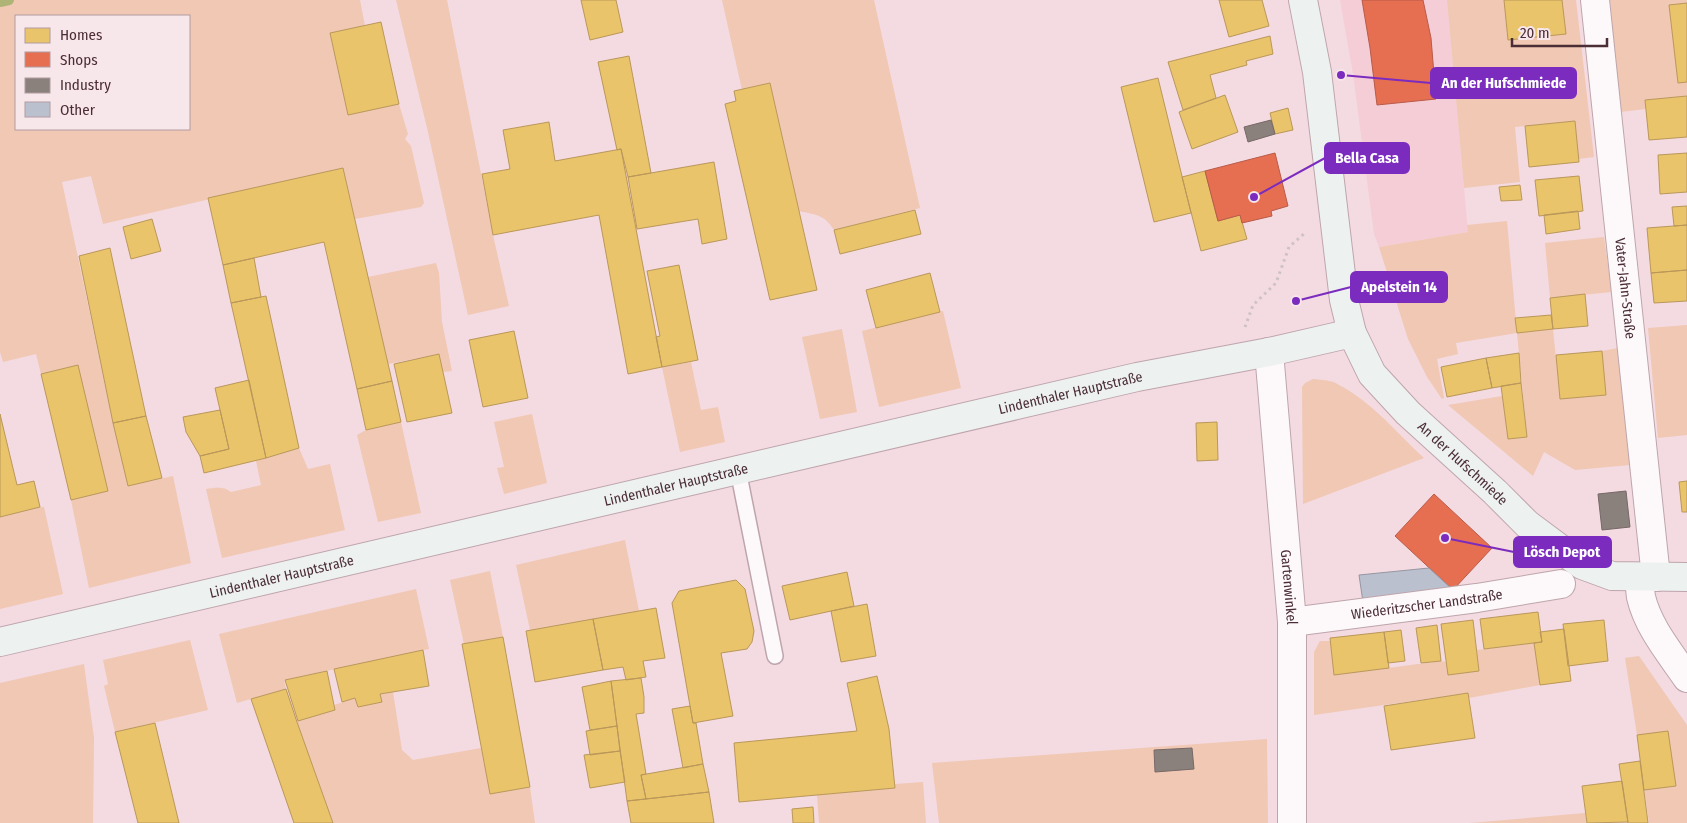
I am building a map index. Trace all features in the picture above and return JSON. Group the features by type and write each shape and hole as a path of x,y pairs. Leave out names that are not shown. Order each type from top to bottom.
{"street":[{"name":"An der Hufschmiede","path":"1303,0 1317,72 1344,300 1352,333 1372,374 1408,413 1528,524 1582,565 1612,576 1648,577"},
{"name":"Vater-Jahn-Straße","path":"1595,0 1648,577"},
{"name":"Lindenthaler Hauptstraße","path":"0,642 1137,377 1269,352 1352,333"},
{"name":"Gartenwinkel","path":"1269,352 1292,622 1292,823"},
{"path":"1687,577 1648,577 1641,596 1646,612 1662,641 1687,678"},
{"name":"Wiederitzscher Landstraße","path":"1292,622 1477,598 1561,584"}],"lane":[{"path":"738,470 775,656"}],"path":[{"path":"1235,358 1253,305 1276,283 1289,247 1333,209"}],"shaded area":[{"path":"0,0 360,0 365,26 330,34 348,115 399,104 408,134 405,139 411,146 424,203 421,207 355,219 343,168 103,224 91,176 62,182 128,486 173,476 191,563 89,588 71,500 108,491 78,366 41,374 36,354 3,362 0,352"},
{"path":"396,0 447,0 493,235 509,306 468,315 428,132"},
{"path":"722,0 874,0 920,208 834,230 823,218 799,211 770,83 742,90"},
{"path":"1340,0 1447,0 1468,232 1379,247 1374,234 1353,74"},
{"path":"1447,0 1576,0 1594,157 1579,159 1575,121 1515,127 1520,182 1464,188"},
{"path":"1610,0 1687,0 1687,3 1669,6 1678,83 1687,82 1687,96 1645,100 1646,109 1620,112"},
{"path":"1507,221 1517,333 1456,343 1458,354 1437,359 1444,398 1442,399 1427,377 1408,339 1379,247 1468,232 1467,225"},
{"path":"1604,237 1612,292 1550,298 1545,243"},
{"path":"436,263 439,273 442,322 452,371 443,372 439,354 388,364 368,277"},
{"path":"943,311 961,388 879,407 862,331"},
{"path":"1687,325 1687,435 1658,438 1648,328"},
{"path":"842,329 857,412 820,419 802,337"},
{"path":"1553,329 1560,399 1606,395 1602,351 1618,348 1630,465 1575,470 1544,452 1533,476 1448,405 1502,396 1508,439 1527,437 1517,333"},
{"path":"691,362 701,410 718,407 725,442 680,452 662,367"},
{"path":"1313,379 1336,383 1351,392 1384,418 1424,458 1303,504 1302,387"},
{"path":"532,414 547,483 504,494 497,468 504,467 494,422"},
{"path":"401,422 421,513 378,522 357,435 366,430"},
{"path":"299,448 308,469 330,464 345,530 222,558 206,489 222,488 231,492 261,485 256,461"},
{"path":"44,507 63,594 0,609 0,517"},
{"path":"625,540 639,611 530,630 516,565"},
{"path":"490,571 503,637 464,644 450,580"},
{"path":"416,589 429,649 284,680 286,689 237,703 219,634"},
{"path":"190,640 208,710 115,732 104,686 108,684 103,660"},
{"path":"1320,641 1330,641 1335,675 1441,661 1446,662 1448,675 1479,671 1477,650 1534,643 1540,685 1469,698 1468,693 1314,715 1314,652"},
{"path":"1639,656 1687,725 1687,823 1649,823 1644,789 1668,731 1637,735 1625,658"},
{"path":"84,664 94,738 93,823 0,823 0,683"},
{"path":"393,692 402,750 413,760 481,748 490,793 530,787 535,823 333,823 297,722 335,710 334,705 355,698 358,707 382,702 380,694"},
{"path":"1267,739 1268,823 939,823 932,763"},
{"path":"923,782 926,823 819,823 817,795 895,788 895,784"},
{"path":"1585,813 1587,823 1470,823"}],"building: Homes":[{"path":"581,0 616,0 623,32 590,40"},
{"path":"1219,0 1262,0 1269,26 1229,37"},
{"path":"1504,0 1562,0 1566,34 1508,40"},
{"path":"1687,3 1687,82 1678,83 1669,5"},
{"path":"381,22 399,104 348,115 330,33"},
{"path":"1270,36 1273,54 1246,61 1247,65 1210,75 1216,98 1183,110 1168,62"},
{"path":"629,56 651,173 628,177 621,149 617,150 598,62"},
{"path":"1158,78 1191,213 1154,222 1121,87"},
{"path":"770,83 817,290 770,300 725,104 736,101 734,91"},
{"path":"1225,95 1238,132 1192,149 1179,112"},
{"path":"1687,96 1687,137 1649,140 1645,100"},
{"path":"1288,108 1293,130 1275,134 1270,113"},
{"path":"1575,121 1579,162 1529,167 1525,126"},
{"path":"549,122 555,161 621,149 662,367 628,374 599,215 493,235 482,174 510,169 503,130"},
{"path":"1687,153 1687,192 1660,194 1658,155"},
{"path":"714,162 727,239 702,244 698,219 637,229 628,177"},
{"path":"343,168 392,381 357,389 324,242 223,265 208,198"},
{"path":"1205,171 1218,221 1240,215 1247,239 1201,251 1182,177"},
{"path":"1579,176 1583,211 1539,216 1535,180"},
{"path":"1520,185 1522,200 1501,201 1499,187"},
{"path":"1687,206 1687,225 1674,226 1672,207"},
{"path":"915,210 921,234 840,254 834,230"},
{"path":"1578,211 1580,229 1546,234 1544,215"},
{"path":"152,219 161,251 131,259 123,227"},
{"path":"1687,225 1687,270 1651,273 1647,228"},
{"path":"110,248 146,416 113,423 79,256"},
{"path":"254,258 261,297 231,303 223,265"},
{"path":"679,265 698,360 662,367 656,337 660,336 647,271"},
{"path":"1687,270 1687,301 1654,303 1651,273"},
{"path":"930,273 940,312 876,328 866,290"},
{"path":"1585,294 1588,326 1553,329 1550,298"},
{"path":"266,296 299,448 266,458 231,303"},
{"path":"1551,315 1553,329 1517,333 1515,318"},
{"path":"514,331 528,398 483,407 469,340"},
{"path":"1602,351 1606,395 1560,399 1556,355"},
{"path":"1519,353 1521,383 1492,388 1486,358"},
{"path":"439,354 452,413 407,422 394,364"},
{"path":"1486,358 1492,388 1447,397 1441,367"},
{"path":"78,365 108,491 71,500 41,374"},
{"path":"249,380 266,458 204,473 200,456 229,449 215,388"},
{"path":"392,381 401,422 366,430 357,389"},
{"path":"1521,383 1527,437 1508,439 1501,386"},
{"path":"220,410 229,449 200,456 186,432 183,417"},
{"path":"0,414 17,485 34,481 40,507 0,517"},
{"path":"146,416 162,478 128,486 113,423"},
{"path":"1217,422 1218,460 1197,461 1196,423"},
{"path":"1687,481 1687,512 1682,512 1679,482"},
{"path":"847,572 854,606 790,620 782,586"},
{"path":"736,580 745,589 754,631 752,642 747,649 721,653 733,716 693,723 672,603 679,591"},
{"path":"867,604 876,656 841,662 831,611"},
{"path":"656,608 665,658 643,661 646,677 626,680 623,667 603,670 593,619"},
{"path":"1538,612 1542,642 1484,649 1480,619"},
{"path":"593,619 603,670 535,682 526,631"},
{"path":"1473,620 1479,671 1448,675 1441,624"},
{"path":"1604,620 1608,661 1568,666 1563,624"},
{"path":"1437,625 1441,661 1421,663 1416,628"},
{"path":"1564,629 1571,681 1540,685 1534,643 1542,642 1540,632"},
{"path":"1401,630 1405,661 1388,663 1384,632"},
{"path":"1384,632 1389,668 1334,675 1330,638"},
{"path":"503,637 530,787 490,794 462,644"},
{"path":"423,650 429,686 380,694 382,702 358,707 355,698 342,702 334,669"},
{"path":"327,671 335,710 298,721 285,680"},
{"path":"877,676 889,729 895,788 739,802 734,743 857,731 847,683"},
{"path":"641,678 644,713 636,714 646,774 641,775 646,799 627,801 611,681"},
{"path":"611,681 617,726 590,730 582,687"},
{"path":"286,689 333,823 294,823 251,699"},
{"path":"1468,693 1475,738 1391,750 1384,706"},
{"path":"690,706 693,723 696,723 703,764 683,768 672,709"},
{"path":"155,723 179,823 138,823 115,732"},
{"path":"617,726 620,751 590,755 586,731"},
{"path":"1668,731 1676,786 1644,790 1637,735"},
{"path":"620,751 625,782 590,788 584,755"},
{"path":"1640,761 1648,823 1628,823 1619,764"},
{"path":"703,764 709,792 646,799 641,775"},
{"path":"1622,781 1628,822 1587,823 1582,786"},
{"path":"709,792 714,823 631,823 627,801"},
{"path":"813,807 814,823 793,823 792,809"}],"building: Shops":[{"path":"1362,0 1423,0 1431,38 1436,99 1377,105"},
{"path":"1275,153 1288,206 1271,211 1272,216 1242,223 1240,215 1218,221 1205,171"},
{"path":"1434,494 1492,548 1453,590 1395,536"}],"building: Industry":[{"path":"1271,120 1275,134 1248,142 1244,127"},
{"path":"1626,491 1630,527 1602,530 1598,494"},
{"path":"1192,748 1194,769 1155,772 1154,750"}],"building: Other":[{"path":"1429,568 1453,590 1363,602 1359,575"}],"waterway":[{"path":"0,2 9,0"}],"place":[{"name":"An der Hufschmiede","path":"1341,75"},
{"name":"Bella Casa","path":"1254,197"},
{"name":"Apelstein 14","path":"1296,301"},
{"name":"Lösch Depot","path":"1445,538"}]}
